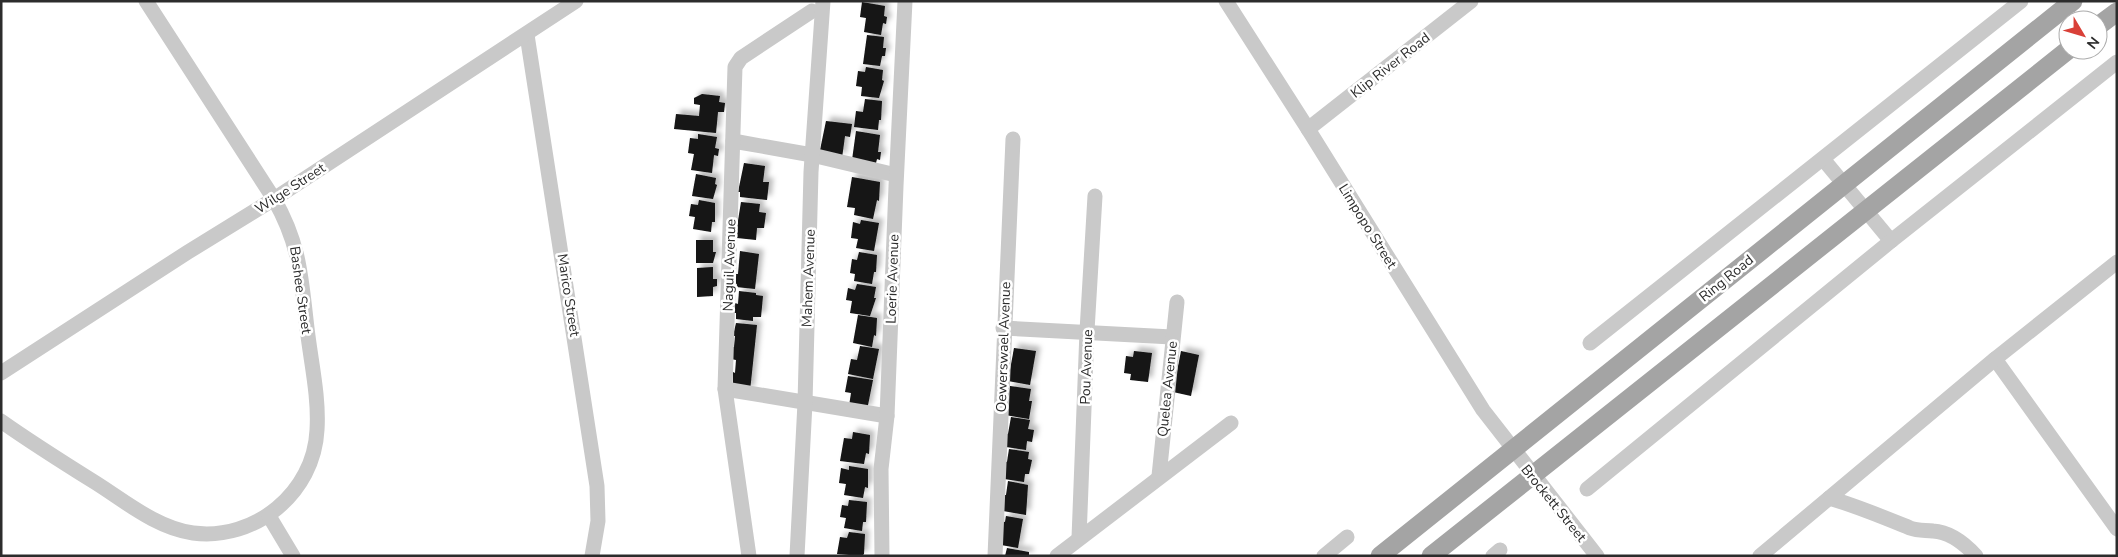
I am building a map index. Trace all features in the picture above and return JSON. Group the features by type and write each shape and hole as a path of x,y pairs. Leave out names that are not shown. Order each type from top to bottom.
{"main road":[{"name":"Ring Road","path":"1380,556 2073,1"},
{"path":"1431,556 2058,58"}],"street":[{"name":"Bashee Street","path":"1,421 156,521 178,530 195,533 219,532 248,526 269,516 288,498 306,471 313,453 318,425 300,261 292,233 274,199 146,1"},
{"name":"Wilge Street","path":"1,373 188,252 274,199 527,35 576,1"},
{"name":"Mahem Avenue","path":"797,556 805,403 812,155 824,1"},
{"name":"Loerie Avenue","path":"882,556 881,469 888,416 896,175 905,1"},
{"name":"Limpopo Street","path":"1226,1 1308,129 1456,371 1512,450"},
{"name":"Klip River Road","path":"1308,129 1471,1"},
{"path":"1590,343 2021,1"},
{"path":"808,6 823,26"},
{"name":"Naguil Avenue","path":"749,556 724,389 734,82 737,62 808,6"},
{"name":"Marico Street","path":"527,35 597,486 598,521 592,556"},
{"path":"1587,489 1891,241 2117,62"},
{"name":"Oewerswael Avenue","path":"995,556 1012,139"},
{"path":"733,141 812,155 896,175"},
{"path":"1823,159 1891,241"},
{"name":"Pou Avenue","path":"1079,538 1087,331 1095,196"},
{"path":"1760,556 1995,359 2117,262"},
{"name":"Quelea Avenue","path":"1159,476 1177,302"},
{"path":"1004,328 1172,337"},
{"path":"1995,359 2117,529"},
{"path":"724,389 888,416"},
{"path":"1057,556 1231,422"},
{"name":"Brockett Street","path":"1512,450 1597,556"},
{"path":"1829,498 1859,506 1913,529 1934,531 1953,537 1966,544 1976,556"},
{"path":"269,516 293,556"},
{"path":"1324,556 1347,537"}],"building":[{"path":"862,2 885,6 884,16 887,17 886,24 883,23 881,35 864,32 866,18 860,17"},
{"path":"867,35 884,37 883,48 886,48 885,56 882,56 880,66 863,64"},
{"path":"866,67 883,70 882,80 884,81 879,98 861,96 862,87 856,86 858,71 865,72"},
{"path":"702,94 720,96 719,102 725,103 724,112 718,112 716,133 674,129 676,114 699,116 700,105 694,104 694,98"},
{"path":"865,99 882,101 881,120 879,120 878,130 854,127 856,111 863,112"},
{"path":"826,121 852,124 850,137 845,136 842,158 820,150"},
{"path":"856,131 880,135 878,152 881,152 880,160 877,159 876,163 852,160"},
{"path":"698,134 717,137 715,148 719,149 718,156 714,155 712,173 691,170 694,154 688,153 690,138 698,139"},
{"path":"744,163 765,166 763,182 769,182 767,200 740,197 740,192 738,192"},
{"path":"696,174 716,178 715,184 717,185 713,199 692,196"},
{"path":"852,177 880,182 879,201 877,200 873,219 854,215 855,208 847,207"},
{"path":"699,200 715,203 715,222 712,222 711,232 693,229 695,217 689,216 691,204 698,205"},
{"path":"741,202 760,204 759,212 766,213 764,228 757,228 756,240 737,238 736,233"},
{"path":"861,220 879,223 874,251 856,248 858,239 851,238 853,222 860,224"},
{"path":"696,240 713,240 713,252 716,252 713,263 696,263"},
{"path":"740,251 759,254 755,289 736,287 737,284 734,283 735,274 738,274"},
{"path":"859,252 877,255 876,272 874,272 872,284 854,281 855,274 850,273 852,259 857,260"},
{"path":"713,267 713,279 717,279 717,286 713,287 713,296 697,297 697,268"},
{"path":"857,284 876,287 874,298 876,298 870,316 850,313 852,301 846,300 848,288 855,290"},
{"path":"739,291 756,293 756,295 763,296 761,317 753,317 753,321 736,319 736,313 733,313 735,303 738,304"},
{"path":"858,315 877,318 876,336 874,335 872,347 853,343"},
{"path":"736,323 757,325 750,391 733,389 733,372 735,373 736,360 731,359 731,347 734,347 735,336 733,336"},
{"path":"860,346 879,349 873,379 848,374 851,359 857,360"},
{"path":"1014,348 1036,351 1030,385 1008,381"},
{"path":"1134,351 1152,353 1148,382 1130,380 1131,374 1124,373 1126,356 1133,357"},
{"path":"1181,351 1199,355 1191,396 1173,392"},
{"path":"848,376 873,380 867,410 849,406 851,393 845,392"},
{"path":"1010,386 1031,389 1029,401 1032,401 1029,419 1005,415"},
{"path":"1011,417 1030,420 1028,429 1034,430 1032,442 1027,441 1026,450 1006,447 1005,433 1008,434"},
{"path":"853,432 870,435 869,454 866,453 864,464 840,461 844,438 852,439"},
{"path":"1009,449 1029,452 1028,459 1032,460 1029,474 1025,474 1024,482 1004,479 1004,461 1007,462"},
{"path":"849,466 868,469 868,488 865,487 863,498 844,495 846,484 839,483 841,468 849,470"},
{"path":"1008,481 1028,485 1026,515 1003,511 1004,495 1006,495"},
{"path":"849,500 867,502 866,522 863,522 862,531 844,528 846,518 840,517 842,505 848,506"},
{"path":"1006,516 1023,519 1018,548 1001,545 1000,521 1005,522"},
{"path":"849,532 865,534 864,554 862,556 837,554 840,537 847,538"},
{"path":"1007,548 1029,552 1029,556 1005,556"}]}
